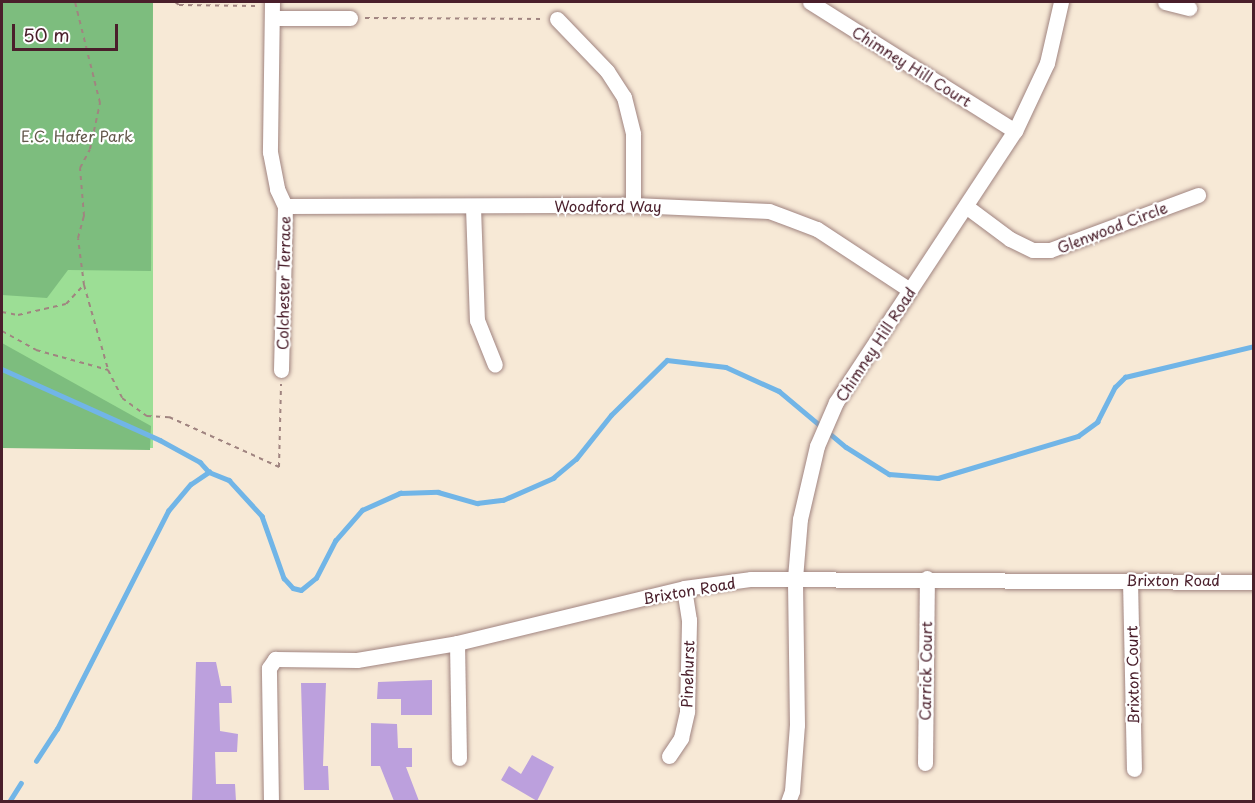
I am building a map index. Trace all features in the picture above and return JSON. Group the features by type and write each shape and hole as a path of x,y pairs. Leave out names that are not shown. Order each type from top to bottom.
{"street":[{"name":"Chimney Hill Court","path":"810,2 1015,131"},
{"name":"Chimney Hill Road","path":"793,798 798,618 795,578 800,519 817,446 836,402 967,207 1015,131 1047,63 1061,2"},
{"path":"1165,2 1189,8"},
{"path":"272,9 350,18"},
{"name":"Colchester Terrace","path":"272,9 270,152 277,189 285,206 281,370"},
{"path":"558,19 607,71 624,97 633,134 633,205"},
{"name":"Glenwood Circle","path":"967,207 1010,239 1033,250 1050,250 1198,195"},
{"name":"Woodford Way","path":"285,206 633,205 769,211 817,229 910,290"},
{"path":"473,207 477,320 495,365"},
{"name":"Brixton Road","path":"271,801 269,668 275,659 357,660 457,643 684,588 795,578 1254,582"},
{"name":"Carrick Court","path":"925,764 927,578"},
{"name":"Brixton Court","path":"1130,580 1134,769"},
{"name":"Pinehurst","path":"669,756 681,738 687,711 689,620 684,588"},
{"path":"457,643 459,758"}],"path":[{"path":"75,2 100,103 90,149 80,168 84,216 78,238 84,285 108,370 122,398 147,416 169,417 279,467 281,370"},
{"path":"176,2 179,5 272,9"},
{"path":"350,18 558,19"},
{"path":"2,312 18,315 66,304 84,285"},
{"path":"2,331 36,350 108,370"}],"green space":[{"name":"E.C. Hafer Park","path":"2,2 153,2 153,448 2,448"},
{"name":"E.C. Hafer Park","path":"2,2 153,2 151,271 68,270 47,298 2,295"},
{"path":"2,343 151,426 150,450 2,448"}],"building":[{"path":"196,662 216,662 221,686 231,686 232,703 219,703 220,731 238,734 237,752 215,752 216,784 235,784 236,801 192,801"},
{"path":"432,680 432,715 401,715 401,699 377,699 378,682"},
{"path":"301,683 326,683 323,766 328,766 329,790 304,790"},
{"path":"371,723 397,724 398,748 412,748 412,767 406,767 419,801 394,801 380,766 371,766"},
{"path":"532,755 554,767 537,801 501,780 509,766 521,774"}],"waterway":[{"path":"2,369 160,440 200,462 209,472 229,480 262,516 284,578 293,588 301,590 316,578 335,541 362,510 400,493 438,492 477,503 503,500 553,478 576,459 611,415 667,360 726,367 779,391 846,447 889,474 938,478 1078,436 1097,422 1115,387 1125,377 1254,346"},
{"path":"36,761 57,729 168,511 191,484 209,472"},
{"path":"9,802 21,783"}]}
